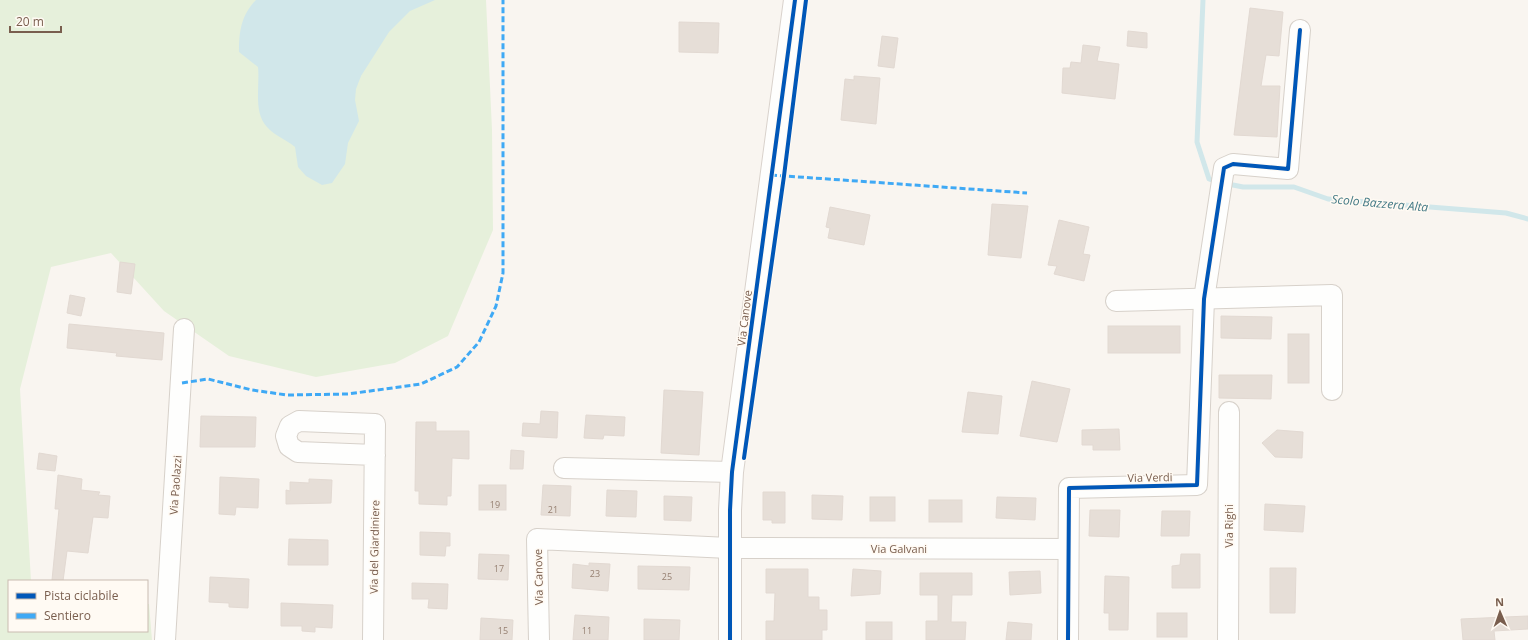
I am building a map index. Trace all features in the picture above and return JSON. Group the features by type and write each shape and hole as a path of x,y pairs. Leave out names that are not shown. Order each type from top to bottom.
{"street":[{"name":"Via Canove","path":"730,640 729,548 732,472 795,0"},
{"path":"1197,485 1204,299 1224,168 1233,164 1288,169 1300,30"},
{"path":"1116,301 1332,295 1332,390"},
{"name":"Via Paolazzi","path":"165,640 184,329"},
{"name":"Via Righi","path":"1228,640 1229,412"},
{"name":"Via del Giardiniere","path":"373,640 374,455"},
{"path":"564,468 732,472"},
{"name":"Via Verdi","path":"1068,640 1069,488 1229,485"},
{"name":"Via Canove","path":"539,640 537,539 729,548"},
{"name":"Via Galvani","path":"729,548 1068,549"}],"green space":[{"path":"0,0 486,0 492,130 493,230 448,336 395,363 316,377 229,356 164,311 111,253 51,267 20,389 31,580 8,580 8,632 148,632 149,604 152,640 0,640"}],"shaded area":[{"path":"256,0 435,0 410,11 389,32 361,76 356,89 355,100 359,121 348,143 345,164 332,183 322,185 306,176 298,167 295,147 270,130 260,114 258,98 258,67 239,52 240,31 242,24 247,12"}],"building":[{"path":"1250,8 1283,12 1279,56 1266,55 1261,86 1280,86 1277,137 1234,135"},
{"path":"679,22 719,23 718,53 679,52"},
{"path":"1128,31 1147,33 1147,48 1127,46"},
{"path":"882,36 898,38 894,68 878,66"},
{"path":"1083,45 1100,47 1097,61 1119,64 1115,99 1062,93 1063,68 1070,68 1071,62 1081,63"},
{"path":"854,76 880,78 876,124 841,120 845,79 854,80"},
{"path":"992,204 1028,206 1021,258 988,255"},
{"path":"830,207 870,215 864,245 828,238 830,228 826,227"},
{"path":"1059,220 1089,227 1083,254 1090,255 1084,281 1054,274 1057,266 1048,265"},
{"path":"120,262 135,264 131,294 117,292"},
{"path":"70,295 85,298 81,316 67,313"},
{"path":"1221,316 1272,317 1271,339 1221,338"},
{"path":"69,324 164,333 162,360 116,356 117,353 67,348"},
{"path":"1108,326 1180,326 1180,353 1108,353"},
{"path":"1288,334 1309,334 1309,383 1288,383"},
{"path":"1219,375 1272,375 1271,399 1219,398"},
{"path":"1032,381 1070,389 1057,442 1020,436"},
{"path":"664,390 703,392 699,455 661,453"},
{"path":"968,392 1002,396 998,434 962,432"},
{"path":"541,411 558,412 557,438 522,436 523,423 540,424"},
{"path":"586,415 625,417 624,436 604,435 603,439 584,438"},
{"path":"201,416 256,417 255,447 200,447"},
{"path":"416,422 436,422 436,431 469,431 469,459 452,458 451,496 447,496 447,505 419,504 419,491 415,491"},
{"path":"1119,429 1120,450 1093,450 1093,445 1082,445 1082,430"},
{"path":"1277,430 1303,432 1302,458 1275,457 1262,443"},
{"path":"511,450 524,451 523,469 510,469"},
{"path":"39,453 57,456 55,471 37,469"},
{"path":"58,475 82,479 81,490 100,492 98,495 110,496 108,518 93,517 88,553 67,551 63,580 52,580 59,509 55,509"},
{"path":"220,477 259,479 258,508 236,507 235,515 219,514"},
{"path":"309,479 332,480 331,503 286,504 286,490 290,491 290,482 309,483"},
{"path":"479,485 506,485 506,510 479,510"},
{"path":"543,485 571,486 570,516 541,515"},
{"path":"607,490 637,491 636,517 606,516"},
{"path":"763,492 785,492 785,523 772,523 772,520 763,520"},
{"path":"812,495 843,496 842,520 812,519"},
{"path":"664,496 692,497 691,521 664,520"},
{"path":"870,497 895,497 895,521 870,521"},
{"path":"997,497 1036,498 1035,520 996,518"},
{"path":"929,500 962,500 962,522 929,522"},
{"path":"1265,504 1305,506 1303,532 1264,530"},
{"path":"1090,510 1120,510 1119,537 1089,536"},
{"path":"1162,511 1190,511 1189,536 1161,536"},
{"path":"420,532 450,533 450,546 446,546 445,556 420,555"},
{"path":"289,539 328,540 328,565 288,565"},
{"path":"479,554 509,555 508,580 478,579"},
{"path":"1181,554 1200,554 1200,588 1172,588 1172,566 1180,565"},
{"path":"589,563 610,564 608,591 572,588 573,564 589,566"},
{"path":"638,566 690,567 689,590 638,589"},
{"path":"1270,568 1296,568 1295,613 1270,613"},
{"path":"766,569 808,569 808,597 819,597 819,610 827,610 827,630 822,630 822,640 766,640 766,621 774,621 775,593 766,593"},
{"path":"853,569 881,571 880,594 851,596"},
{"path":"1040,571 1041,593 1010,595 1009,572"},
{"path":"920,573 972,573 972,595 952,595 951,622 966,622 965,640 926,640 926,621 938,621 938,595 920,595"},
{"path":"1105,576 1129,577 1128,630 1109,630 1109,613 1104,613"},
{"path":"210,577 249,579 248,608 229,607 229,603 209,602"},
{"path":"412,583 448,584 447,609 428,608 429,599 412,599"},
{"path":"281,603 333,605 332,628 315,627 315,632 302,631 302,626 281,626"},
{"path":"1157,613 1187,613 1187,637 1157,637"},
{"path":"575,615 609,617 608,640 573,640"},
{"path":"1528,616 1528,629 1494,631 1495,640 1463,640 1461,619"},
{"path":"481,618 513,620 512,640 480,640"},
{"path":"644,619 680,620 679,640 644,640"},
{"path":"866,622 892,622 892,640 866,640"},
{"path":"1008,622 1032,624 1031,640 1006,640"}],"waterway":[{"name":"Scolo Bazzera Alta","path":"1203,0 1197,142 1209,179 1215,181"},
{"name":"Scolo Bazzera Alta","path":"1233,185 1243,187 1294,187 1328,199 1506,213 1528,219"}],"marked path":[{"path":"182,383 208,379 252,390 287,395 348,394 421,384 457,367 479,342 496,306 503,273 503,0"},
{"path":"771,175 1027,193"}],"cycle path":[{"path":"730,640 730,510 732,472 795,0"},
{"path":"744,458 784,176 806,0"},
{"path":"1068,640 1069,488 1197,485 1204,299 1224,168 1233,164 1288,169 1300,30"}]}
